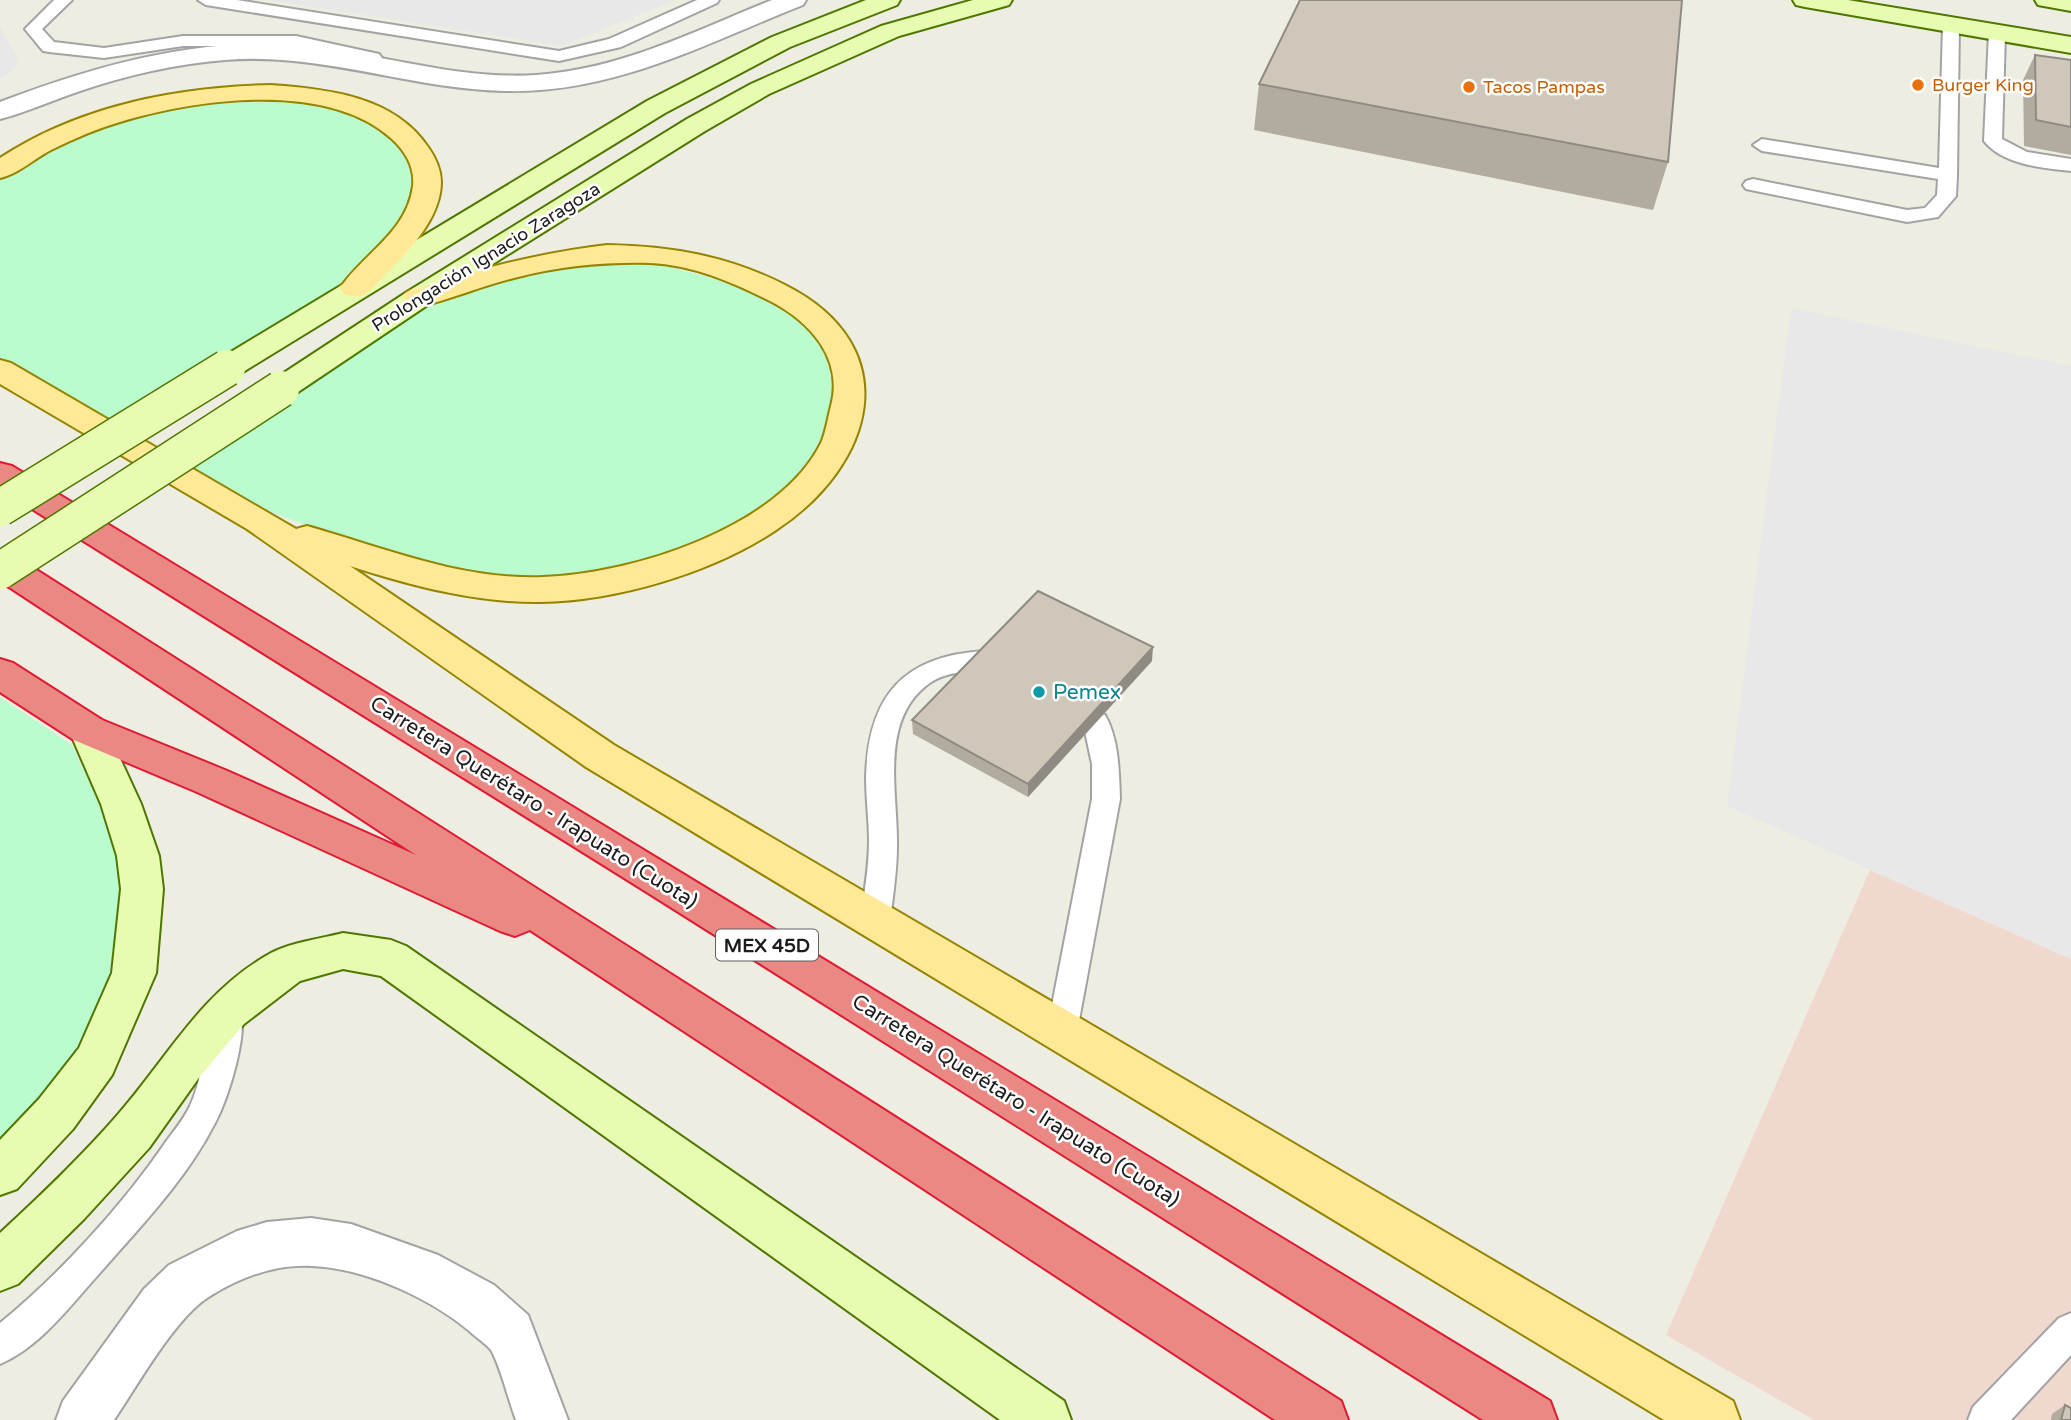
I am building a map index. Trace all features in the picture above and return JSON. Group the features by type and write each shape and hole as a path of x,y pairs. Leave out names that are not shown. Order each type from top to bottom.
{"highway":[{"name":"Carretera Querétaro - Irapuato (Cuota)","path":"0,474 660,879 1531,1420"},
{"path":"0,564 1322,1420"},
{"path":"0,673 88,730 211,781 355,848 623,965"}],"main road":[{"name":"Prolongación Ignacio Zaragoza","path":"0,508 656,107 781,42 888,0"},
{"name":"Prolongación Ignacio Zaragoza","path":"0,571 418,298 696,125 760,89 890,31 1000,0"},
{"path":"1805,0 2071,45"},
{"path":"2047,0 2071,4"},
{"path":"0,170 17,158 73,129 108,117 183,99 273,93 319,97 347,104 391,123 406,136 417,149 427,182 422,202 402,238 355,289"},
{"path":"259,521 412,573 459,584 497,589 584,587 653,572 748,533 774,516 799,494 820,470 836,447 846,417 851,393 848,368 841,348 823,325 803,307 778,291 748,277 713,266 647,253 573,257 492,275 418,298"},
{"path":"0,370 259,521 600,756 1714,1420"},
{"path":"0,1173 56,1114 96,1061 135,973 142,889 138,856 121,804 88,730"},
{"path":"0,1267 67,1203 132,1133 182,1065 228,1010 286,966 343,951 391,959 1045,1420"}],"street":[{"path":"0,111 43,94 133,69 197,56 234,53 273,51 467,80 533,83 581,78 622,69 794,0"},
{"path":"82,1420 162,1307 187,1282 237,1255 267,1246 311,1242 351,1248 438,1280 476,1303 510,1334 542,1420"}],"lane":[{"path":"64,0 33,29 49,47 104,53 183,41 296,40 467,80"},
{"path":"206,0 559,56 615,43 711,0"},
{"path":"1753,185 1907,216 1931,213 1946,196 1951,25"},
{"path":"1997,33 1993,141 2006,151 2024,158 2071,165"},
{"path":"1762,145 1948,175"},
{"path":"875,921 883,850 880,772 890,718 900,696 915,680 939,664 984,660"},
{"path":"1062,1031 1106,799 1105,764 1096,722"},
{"path":"0,1346 43,1310 153,1189 202,1115 221,1060 228,1010"},
{"path":"1986,1420 2071,1330"}],"shaded area":[{"path":"268,0 675,0 561,46"},
{"path":"0,27 17,57 16,67 0,79"},
{"path":"1791,308 2071,366 2071,959 1727,806"},
{"path":"1870,870 2071,959 2071,1420 1814,1420 1666,1335"}],"green space":[{"path":"252,97 318,104 358,115 402,143 415,164 415,183 404,218 340,290 117,425 0,359 0,180 27,159 87,130 152,113"},
{"path":"648,261 730,283 769,300 796,317 829,348 838,381 828,435 790,489 717,538 646,566 538,589 362,547 269,511 180,465 436,299 504,272 586,262"},
{"path":"0,697 72,745 109,825 125,890 113,978 100,1013 45,1104 0,1150"}],"building":[{"name":"Tacos Pampas","path":"1300,0 1682,0 1668,162 1259,84"},
{"path":"2035,55 2071,60 2071,127 2036,120"},
{"name":"Pemex","path":"1038,591 1153,647 1028,784 912,720"},
{"path":"2065,1405 2071,1408 2071,1420 2061,1420"}],"place":[{"name":"Burger King","path":"1918,85"},
{"name":"Tacos Pampas","path":"1469,87"},
{"name":"Pemex","path":"1039,692"}]}
